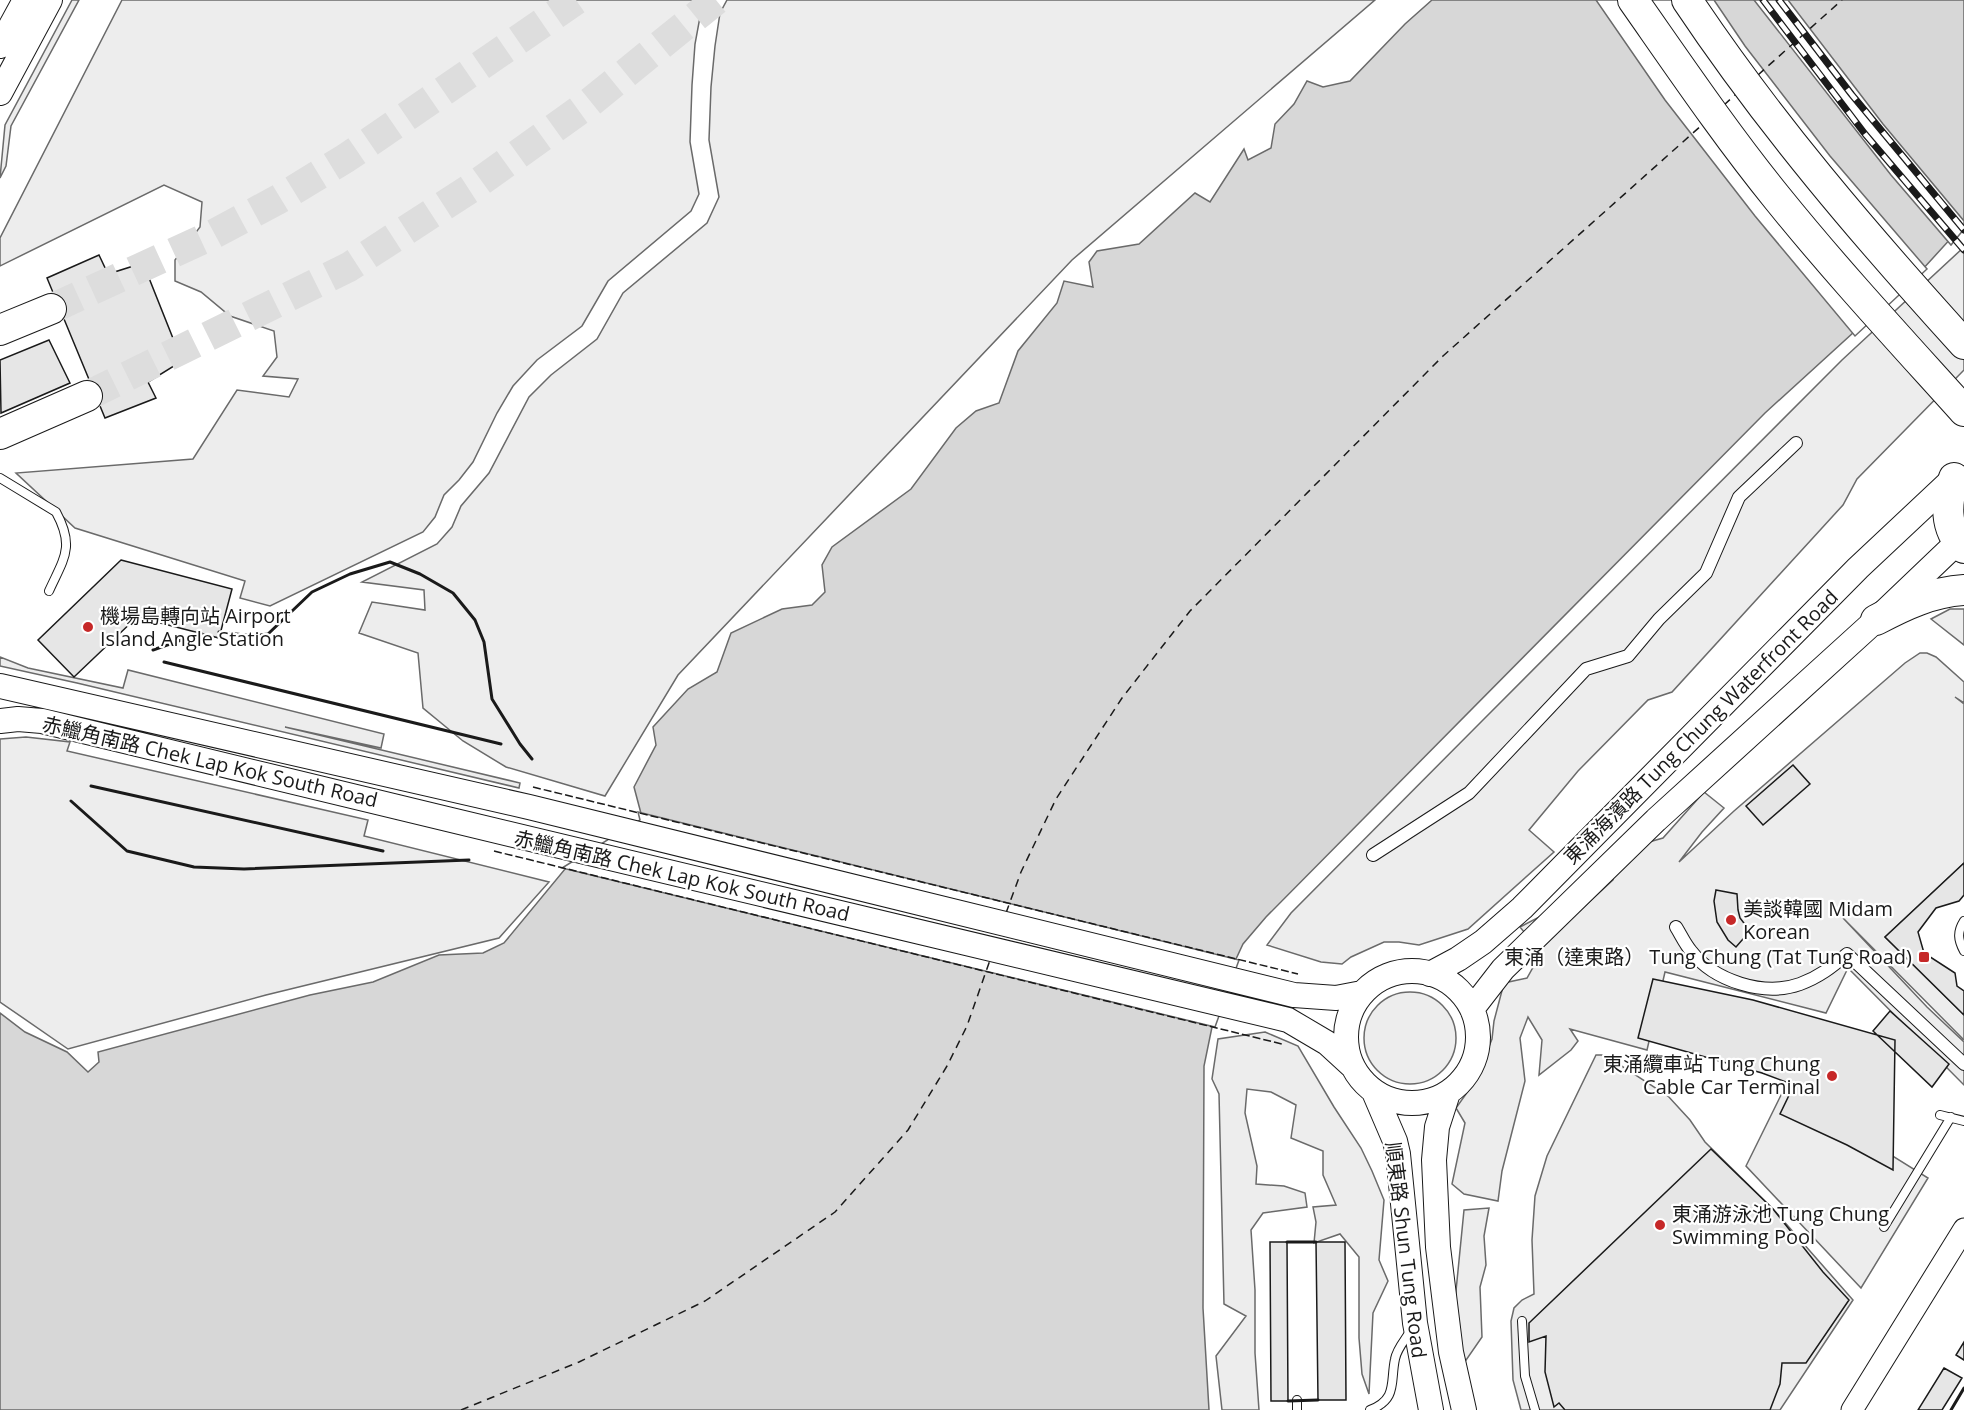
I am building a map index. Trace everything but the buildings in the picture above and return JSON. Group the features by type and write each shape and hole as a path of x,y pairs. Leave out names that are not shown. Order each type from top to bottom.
{"highway":[{"path":"1633,0 1690,82 1778,198 1867,304 1964,411"},
{"path":"1687,0 1727,59 1813,170 1899,272 1964,344"},
{"path":"0,330 51,309"},
{"path":"1,432 87,396"},
{"path":"1959,473 1950,491 1948,519 1951,530 1962,542"},
{"path":"1876,620 1929,596 1964,590"}],"main road":[{"path":"0,46 26,0"},
{"path":"0,93 50,0"},
{"name":"東涌海濱路 Tung Chung Waterfront Road","path":"1430,974 1483,942 1522,908 1858,568 1959,473"},
{"name":"東涌海濱路 Tung Chung Waterfront Road","path":"1472,1009 1503,969 1656,819 1962,542"},
{"name":"赤鱲角南路 Chek Lap Kok South Road","path":"0,686 529,807 1294,995 1336,998 1362,993"},
{"name":"赤鱲角南路 Chek Lap Kok South Road","path":"0,721 18,719 42,721 1288,1020 1327,1043 1352,1065"},
{"path":"1411,971 1430,974 1455,987 1472,1009 1478,1032 1476,1056 1465,1077 1448,1093 1436,1099 1411,1103 1392,1100 1374,1092 1361,1080 1352,1065 1347,1050 1347,1021 1362,993 1374,983 1390,975 1411,971"},
{"name":"順東路 Shun Tung Road","path":"1374,1092 1395,1141 1398,1154 1414,1323 1431,1410"},
{"name":"順東路 Shun Tung Road","path":"1448,1093 1437,1127 1434,1160 1438,1247 1451,1352 1464,1410"}],"street":[{"path":"1373,855 1469,793 1586,669 1628,656 1659,619 1706,573 1738,497 1796,443"},
{"path":"1676,927 1692,952 1713,972 1749,986 1769,989 1798,985 1825,973 1847,954 1964,1064"},
{"path":"1852,1410 1964,1229"}],"lane":[{"path":"0,478 56,512 61,521 67,540 67,551 49,591"},
{"path":"1964,921 1959,928 1958,940 1964,951"},
{"path":"1940,1115 1964,1121"},
{"path":"1884,1227 1951,1117"},
{"path":"1522,1321 1525,1376 1535,1410"},
{"path":"1370,1410 1383,1403 1392,1389 1397,1352 1414,1323"}],"shaded area":[{"path":"72,0 79,0 11,126 6,166 0,178 5,125"},
{"path":"122,0 705,0 695,44 692,85 690,142 699,194 691,211 608,281 582,326 537,360 513,386 473,462 444,495 435,517 423,532 270,606 240,598 245,581 75,528 16,473 193,459 237,390 289,397 298,379 263,376 277,357 274,331 230,316 201,292 175,281 175,260 200,227 202,202 164,185 0,266 0,238"},
{"path":"727,0 1375,0 1072,260 678,675 605,796 506,767 463,741 423,708 418,653 359,633 372,602 425,610 424,590 362,582 437,544 452,527 461,506 489,473 529,397 551,375 597,339 623,293 707,223 719,197 709,140 711,87 720,13"},
{"path":"1432,0 1964,0 1964,224 1922,270 1765,413 1266,917 1243,944 1212,1027 1204,1066 1203,1308 1209,1410 0,1410 0,1013 25,1032 67,1052 88,1072 99,1062 98,1052 310,995 373,982 439,955 483,953 504,943 565,869 643,821 634,787 656,745 653,727 688,689 717,672 731,633 782,609 812,605 825,592 822,565 832,547 911,489 956,428 976,411 999,403 1018,351 1057,303 1064,281 1093,287 1089,262 1097,251 1139,244 1195,193 1210,202 1244,149 1248,160 1271,148 1275,124 1294,104 1307,81 1323,87 1350,81 1405,24"},
{"path":"1964,247 1964,370 1857,479 1843,505 1672,692 1648,700 1578,771 1529,830 1554,852 1468,929 1419,945 1384,942 1351,957 1342,964 1321,962 1267,945 1291,913 1842,360"},
{"path":"1950,609 1964,609 1964,645 1931,619"},
{"path":"1920,653 1936,657 1964,682 1964,703 1955,697 1964,704 1964,863 1885,937 1964,1015 1964,1040 1843,918 1927,1007 1964,1042 1964,1085 1848,968 1826,1013 1665,972 1647,1050 1570,1029 1578,1041 1571,1050 1539,1075 1542,1040 1528,1017 1520,1038 1525,1081 1502,1171 1498,1201 1464,1194 1452,1184 1465,1123 1456,1108 1474,1083 1492,1039 1494,1021 1504,983 1527,978 1541,953 1520,927 1547,913 1576,914 1613,880 1617,851 1663,838 1704,792 1724,808 1679,862 1734,811 1905,663"},
{"path":"0,657 28,668 123,688 128,670 384,734 381,748 285,727 520,783 519,788 0,666"},
{"path":"26,737 70,742 67,751 368,820 364,836 549,882 499,938 266,995 68,1049 0,1002 0,739"},
{"path":"1401,992 1419,992 1436,999 1449,1012 1456,1029 1456,1047 1449,1064 1436,1077 1419,1084 1401,1084 1384,1077 1371,1064 1364,1047 1364,1029 1371,1012 1384,999"},
{"path":"1265,1032 1298,1046 1361,1148 1384,1200 1379,1260 1388,1281 1373,1313 1369,1394 1362,1374 1359,1338 1359,1257 1340,1234 1314,1243 1316,1222 1313,1207 1336,1205 1323,1175 1323,1151 1291,1138 1296,1105 1271,1092 1247,1089 1245,1113 1257,1166 1256,1184 1284,1186 1305,1193 1307,1207 1263,1213 1251,1230 1259,1410 1222,1410 1216,1356 1246,1316 1224,1304 1219,1094 1212,1079 1218,1039"},
{"name":"東涌游泳池 Tung Chung Swimming Pool","path":"1596,1055 1604,1055 1615,1060 1668,1096 1690,1120 1705,1142 1773,1209 1853,1300 1780,1410 1521,1410 1513,1380 1511,1321 1514,1308 1522,1300 1534,1294 1532,1240 1535,1196 1547,1156"},
{"path":"1784,1089 1817,1096 1878,1147 1928,1178 1861,1288 1746,1166"},
{"path":"1489,1208 1484,1236 1486,1265 1480,1287 1482,1337 1462,1366 1455,1301 1464,1210"}],"pier":[{"path":"1596,0 1714,0 1745,46 1830,156 1927,269 1855,336 1755,216 1665,100"},
{"path":"1754,0 1788,0 1883,124 1964,221 1964,229 1951,245 1891,175"},
{"path":"638,812 1239,960 1215,1027 562,868 640,820"}],"ferry route":[{"path":"1758,75 1842,0"},
{"path":"1724,105 1736,94"},
{"path":"1006,913 1021,872 1056,799 1122,698 1190,611 1443,356 1703,124"},
{"path":"461,1410 579,1362 705,1301 835,1212 908,1130 947,1066 967,1026 990,960"}],"tunnel":[{"path":"51,309 210,236 279,199 346,158 576,0"},
{"path":"87,396 349,267 471,188 588,104 716,0"}],"railway":[{"path":"1763,0 1865,134 1964,250"},
{"path":"1779,0 1852,95 1964,230"}],"fence":[{"path":"533,787 1298,974"},
{"path":"494,851 1282,1044"}],"wall":[{"path":"219,632 253,636 268,634 312,592 350,574 390,562 420,574 453,593 475,620 484,642 492,699 532,759"},
{"path":"153,650 201,633"},
{"path":"164,662 501,744"},
{"path":"91,786 383,851"},
{"path":"71,801 127,851 194,867 244,869 469,860"},
{"path":"1287,1242 1316,1242"},
{"path":"1951,1410 1964,1388"},
{"path":"1288,1401 1318,1400"}],"place":[{"name":"機場島轉向站 Airport Island Angle Station","path":"88,627"},
{"name":"美談韓國 Midam Korean","path":"1731,920"},
{"name":"東涌（達東路） Tung Chung (Tat Tung Road)","path":"1924,957"},
{"name":"東涌纜車站 Tung Chung Cable Car Terminal","path":"1832,1076"},
{"name":"東涌游泳池 Tung Chung Swimming Pool","path":"1660,1225"}]}
